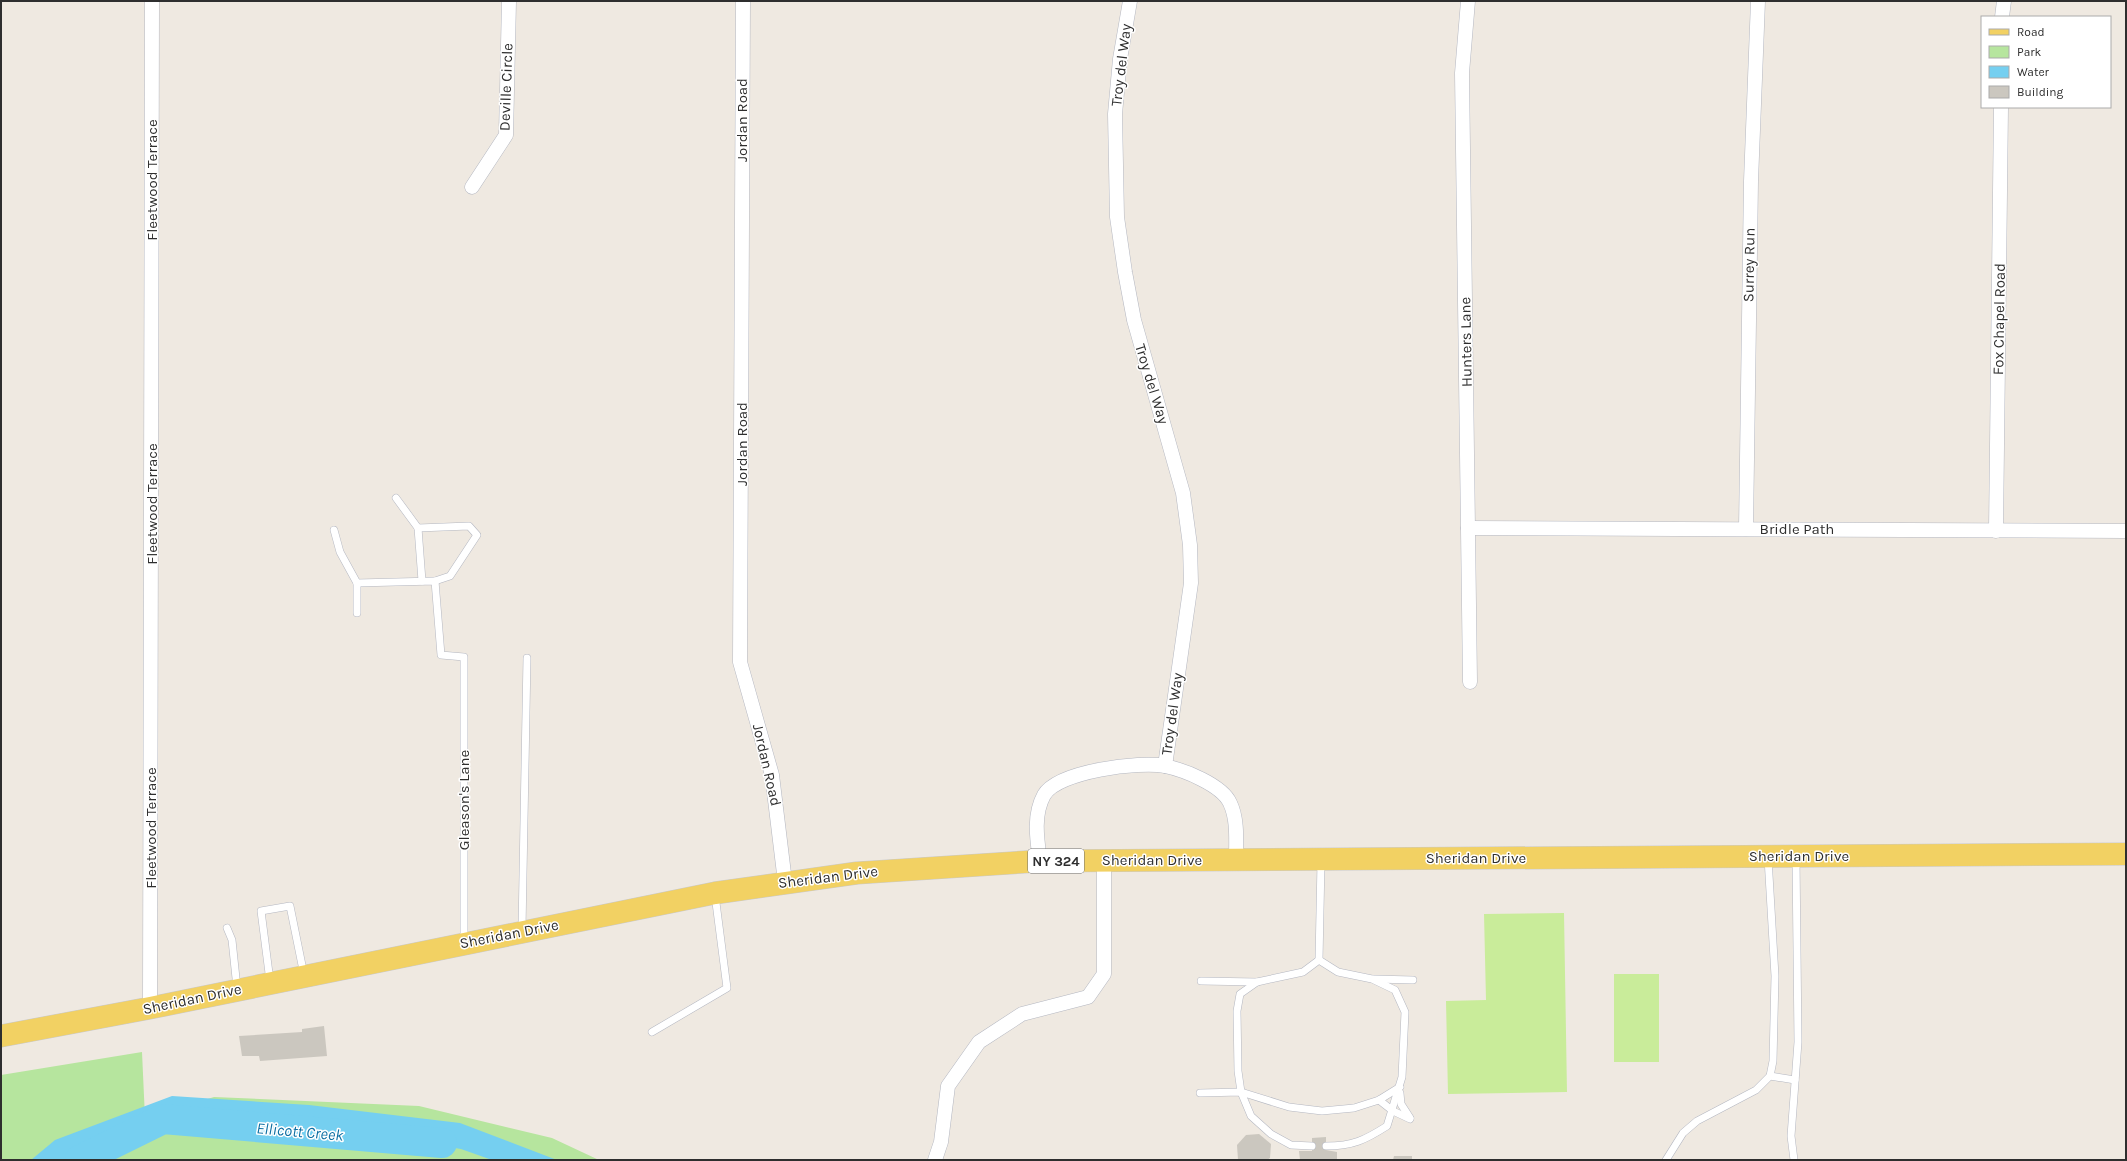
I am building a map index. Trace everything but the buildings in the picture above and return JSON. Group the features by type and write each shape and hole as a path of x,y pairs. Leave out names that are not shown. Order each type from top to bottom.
{"main road":[{"name":"Sheridan Drive","path":"1,1036 150,1008 522,931 715,893 857,872 1040,861 2126,854"}],"street":[{"name":"Fleetwood Terrace","path":"150,1008 152,1"},
{"name":"Deville Circle","path":"472,187 506,135 509,1"},
{"name":"Jordan Road","path":"742,1 740,662 772,775 785,882"},
{"name":"Troy del Way","path":"1130,1 1120,59 1115,114 1117,218 1124,272 1134,320 1182,493 1190,545 1191,583 1165,766"},
{"name":"Hunters Lane","path":"1468,1 1462,73 1470,682"},
{"name":"Surrey Run","path":"1746,529 1750,181 1758,1"},
{"path":"2002,16 2004,1"},
{"name":"Fox Chapel Road","path":"1996,531 2001,108"},
{"name":"Bridle Path","path":"1468,528 2126,531"},
{"path":"1040,861 1037,833 1038,811 1045,794 1061,781 1086,773 1125,766 1165,766 1203,780 1220,791 1230,802 1235,818 1236,860"},
{"path":"935,1160 941,1142 948,1086 979,1042 1022,1014 1088,997 1104,974 1104,861"}],"lane":[{"path":"396,498 418,528 422,581"},
{"path":"357,583 435,581 450,576 477,535 469,526 418,528"},
{"path":"334,530 340,552 357,583 357,613"},
{"name":"Gleason's Lane","path":"435,581 441,655 464,657 464,943"},
{"path":"522,931 527,658"},
{"path":"1666,1160 1683,1133 1696,1121 1756,1090 1770,1076 1773,1061 1775,976 1768,856"},
{"path":"1794,1160 1791,1136 1798,1042 1796,856"},
{"path":"1319,960 1321,859"},
{"path":"652,1032 727,988 715,893"},
{"path":"271,983 261,911 290,906 304,976"},
{"path":"226,928 232,940 237,990"},
{"path":"1319,960 1338,972 1372,979 1413,980"},
{"path":"1201,981 1257,982 1303,972 1319,960"},
{"path":"1326,1146 1345,1146 1365,1140 1387,1126 1400,1087 1402,1077 1405,1012 1395,990 1372,979"},
{"path":"1257,982 1240,994 1237,1011 1238,1071 1241,1092 1251,1116 1271,1134 1291,1145 1312,1146"},
{"path":"1770,1076 1795,1080"},
{"path":"1200,1093 1241,1092 1289,1107 1322,1110 1354,1108 1379,1100 1400,1087"},
{"path":"1379,1100 1393,1111 1410,1119 1401,1104 1400,1087"}],"green space":[{"path":"1564,913 1567,1092 1448,1094 1446,1001 1486,1000 1484,914"},
{"path":"1614,974 1659,974 1659,1062 1614,1062"},
{"path":"142,1052 145,1118 214,1097 419,1106 552,1138 599,1160 1,1160 1,1075"}],"water":[{"path":"172,1096 309,1105 460,1123 557,1160 492,1160 461,1149 312,1125 179,1114 72,1160 31,1160 55,1140"}],"waterway":[{"name":"Ellicott Creek","path":"80,1160 163,1119 442,1143"}]}
